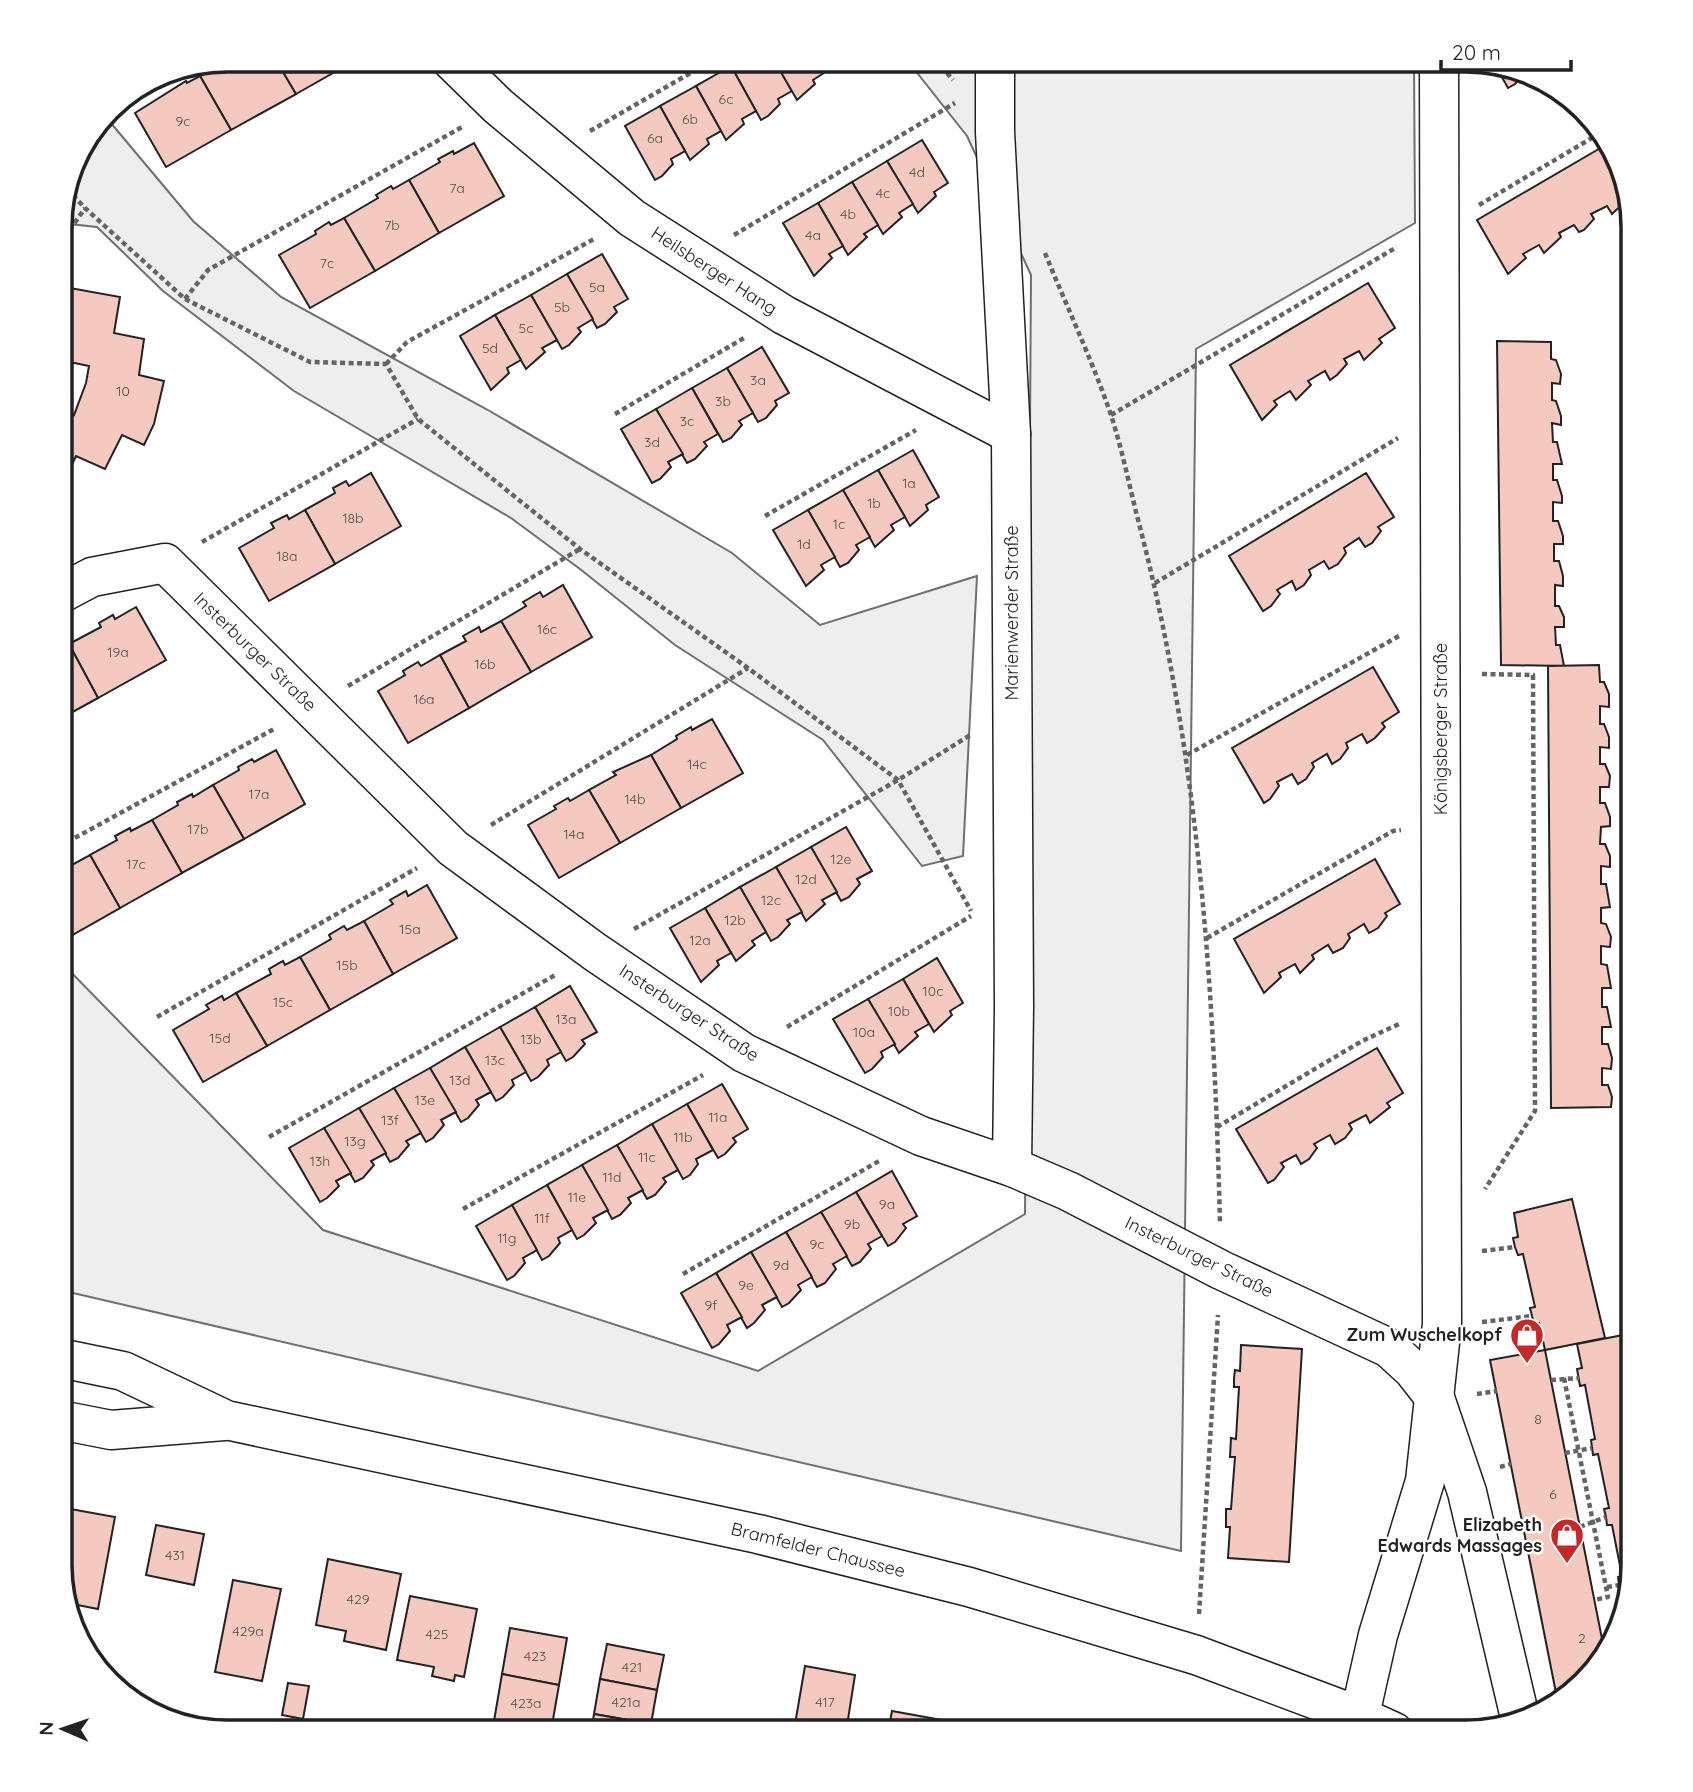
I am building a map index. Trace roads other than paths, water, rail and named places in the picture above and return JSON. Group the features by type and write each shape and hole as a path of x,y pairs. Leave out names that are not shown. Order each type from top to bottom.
{"street":[{"name":"Heilsberger Hang","path":"463,72 498,106 632,218 784,315 1011,434"},
{"name":"Marienwerder Straße","path":"995,72 995,132 1011,434 1012,1167"},
{"name":"Königsberger Straße","path":"1358,1720 1378,1635 1425,1481 1442,1324 1439,72"},
{"name":"Insterburger Straße","path":"72,588 92,577 165,563 453,848 595,952 744,1053 921,1136 1012,1167 1068,1191 1221,1270 1389,1348 1413,1370 1435,1398"},
{"name":"Bramfelder Chaussee","path":"72,1360 123,1371 226,1420 758,1534 969,1587 1196,1655 1348,1720"},
{"name":"Königsberger Straße","path":"1435,1398 1467,1492 1518,1711"},
{"name":"Bramfelder Chaussee","path":"72,1422 111,1430 226,1420"}],"place":[{"name":"Zum Wuschelkopf","path":"1527,1365"},
{"name":"Elizabeth Edwards Massages","path":"1567,1565"}]}
